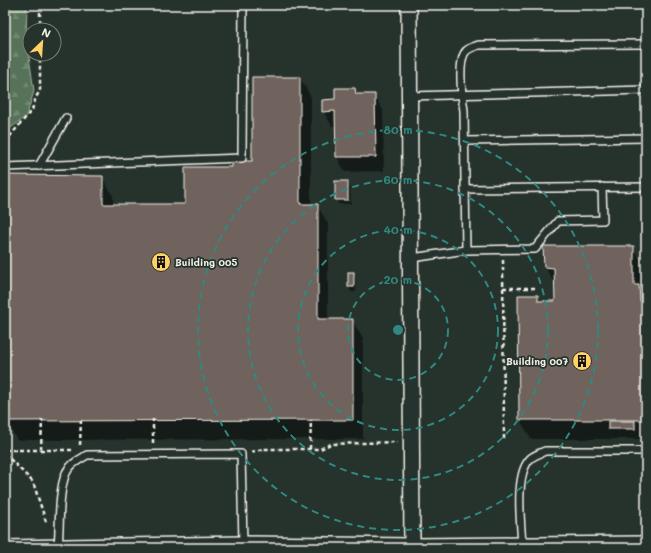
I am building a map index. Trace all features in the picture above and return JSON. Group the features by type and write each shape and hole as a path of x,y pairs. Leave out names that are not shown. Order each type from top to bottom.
{"street":[{"path":"409,5 412,258 412,547"},
{"path":"5,548 174,547 243,544 412,547 646,544"}],"lane":[{"path":"5,167 155,160 242,158 243,5"},
{"path":"466,250 465,141 462,95 462,60 464,53 471,47 479,45 646,44"},
{"path":"410,96 646,90"},
{"path":"39,166 66,118"},
{"path":"465,141 646,138"},
{"path":"412,258 466,250 535,249 558,221 603,220 602,187"},
{"path":"465,189 646,187"},
{"path":"522,545 520,485 523,471 531,458 545,451 646,451"},
{"path":"58,548 63,486 66,472 73,463 87,455 241,454 243,544"}],"path":[{"path":"40,5 40,22"},
{"path":"5,142 32,110 36,97 40,91 40,62"},
{"path":"503,249 504,441"},
{"path":"503,288 538,288"},
{"path":"41,450 42,419"},
{"path":"80,450 81,419"},
{"path":"152,448 154,420"},
{"path":"310,449 311,420"},
{"path":"241,454 263,449 320,449 331,444 404,442"},
{"path":"5,450 73,450"},
{"path":"5,454 33,482 46,522"}],"green space":[{"path":"5,5 27,5 26,22 22,22 22,62 30,62 34,91 26,117 5,132"}],"building":[{"name":"Building 005","path":"252,77 300,77 300,204 318,204 318,319 353,319 353,420 5,421 5,175 103,176 103,204 185,204 185,167 232,167 232,161 252,161"},
{"path":"335,88 355,88 356,94 375,94 376,157 336,157 335,111 322,112 322,100 335,99"},
{"path":"335,181 348,181 348,200 335,200"},
{"name":"Building 007","path":"543,246 634,246 634,285 639,285 640,301 646,301 646,420 519,420 518,295 538,295 538,301 555,301 554,268 544,267"},
{"path":"348,272 354,272 354,287 348,287"},
{"path":"608,421 635,421 635,429 608,429"}],"place":[{"name":"Building 005","path":"161,262"},
{"name":"Building 007","path":"582,361"}]}
